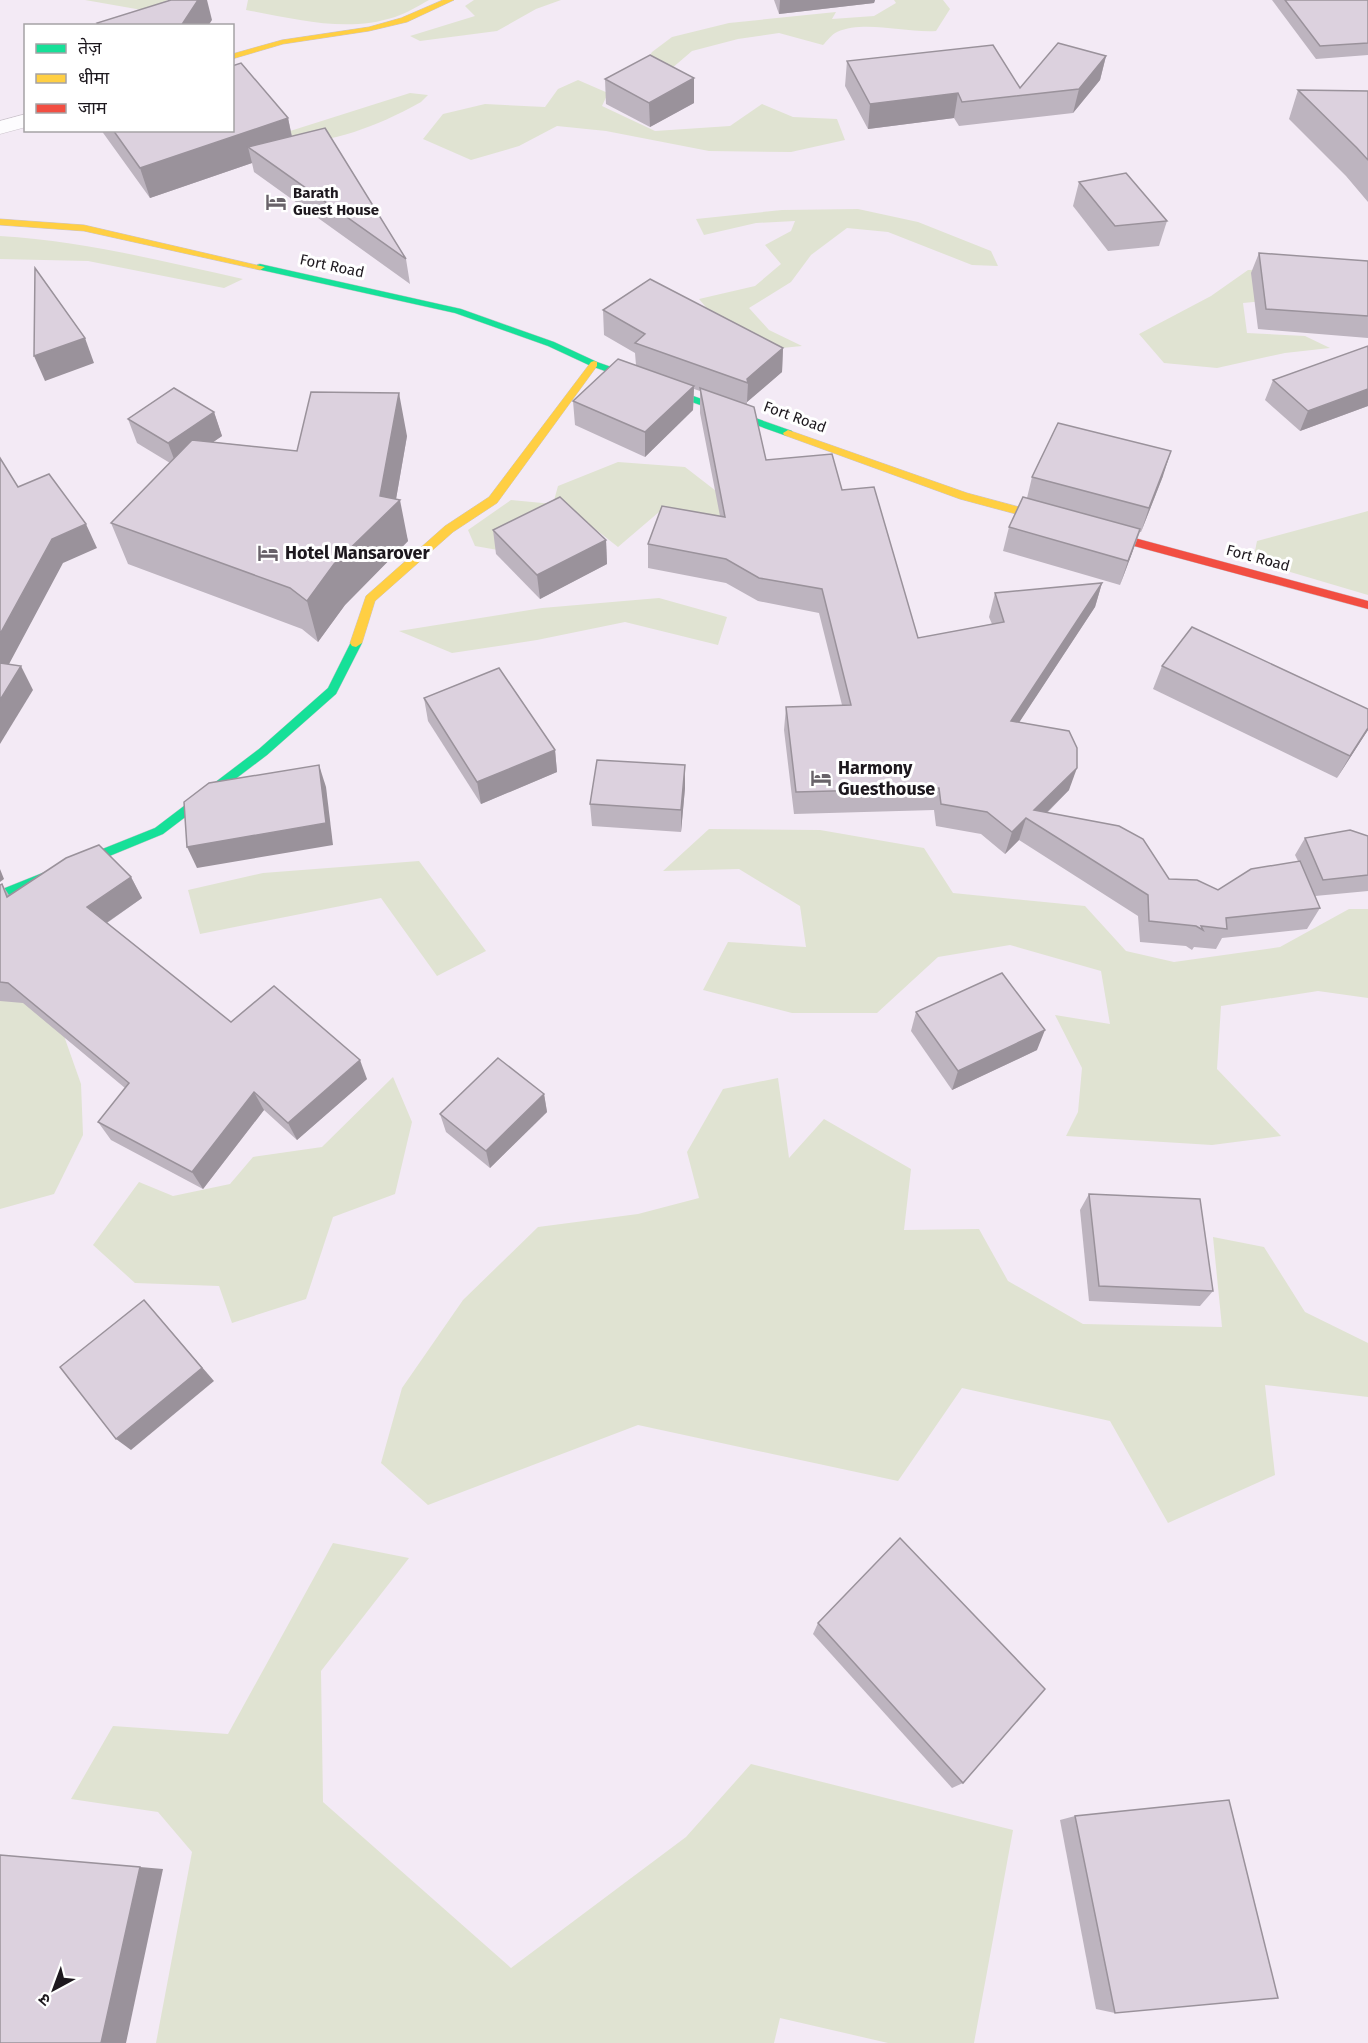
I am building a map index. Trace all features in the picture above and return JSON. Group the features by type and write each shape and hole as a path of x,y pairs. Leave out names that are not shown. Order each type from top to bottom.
{"street":[{"path":"234,56 282,42 369,29 404,20 450,0"},
{"path":"0,128 24,121"},
{"name":"Fort Road","path":"0,222 84,228 458,311 550,344 594,364 964,496 1368,605"},
{"path":"0,896 159,831 263,753 324,699 332,691 355,645 370,599 449,529 493,500 594,364"}],"green space":[{"path":"85,0 167,0 159,13"},
{"path":"248,0 429,0 395,17 377,22 340,24 321,23 246,10"},
{"path":"474,0 561,0 536,9 497,31 420,41 410,36 475,16 465,6"},
{"path":"894,0 943,0 950,9 936,31 860,27 837,32 823,45 779,33 738,39 692,51 671,69 638,75 652,52 672,37 729,23 836,12 832,19 874,16 896,3"},
{"path":"578,80 608,93 602,106 655,131 730,126 762,104 793,117 837,119 845,140 791,152 709,151 606,131 557,126 519,146 471,160 423,139 443,114 485,104 545,107 558,89"},
{"path":"410,93 428,95 421,102 404,111 354,132 320,141 282,146 287,132"},
{"path":"858,209 918,222 991,251 998,266 972,265 888,232 847,228 811,255 791,282 749,308 769,330 802,346 761,350 720,324 699,299 755,286 781,264 765,245 791,231 795,221 756,223 704,235 696,219 782,210"},
{"path":"0,236 92,247 243,279 224,288 88,261 0,259"},
{"path":"1306,269 1306,297 1243,303 1247,333 1305,336 1330,348 1285,353 1217,368 1164,363 1139,334 1211,296 1248,270"},
{"path":"618,462 685,467 729,501 729,523 659,512 618,547 571,510 498,550 475,546 468,530 511,500 553,504 558,486"},
{"path":"1368,511 1368,595 1253,561 1257,541"},
{"path":"659,598 727,617 718,645 625,622 537,640 452,653 399,631 542,608"},
{"path":"709,829 820,830 924,848 953,893 1085,906 1126,951 1174,962 1280,947 1349,909 1368,909 1368,998 1318,991 1221,1006 1217,1069 1281,1136 1212,1145 1066,1136 1078,1112 1082,1068 1055,1015 1110,1024 1101,971 1010,945 938,957 877,1013 792,1013 703,990 728,942 806,947 800,906 739,869 663,871"},
{"path":"419,861 486,951 437,976 381,898 200,934 188,890 263,873"},
{"path":"22,981 58,1019 81,1084 83,1135 54,1194 0,1209 0,994"},
{"path":"393,1077 412,1122 395,1194 333,1217 306,1299 232,1323 219,1286 135,1283 93,1245 139,1182 173,1196 230,1184 253,1157 322,1147"},
{"path":"778,1078 789,1158 824,1119 911,1169 904,1230 979,1229 1008,1281 1083,1324 1222,1327 1213,1237 1264,1247 1305,1312 1368,1343 1368,1397 1265,1385 1275,1475 1168,1523 1110,1421 962,1388 898,1481 638,1425 428,1505 381,1463 402,1388 463,1300 538,1227 638,1214 699,1198 687,1152 723,1089"},
{"path":"333,1543 409,1558 321,1671 323,1802 511,1968 686,1837 751,1764 1013,1830 974,2043 888,2043 780,2018 774,2043 156,2043 192,1852 158,1812 71,1799 113,1726 228,1734"}],"building":[{"path":"171,0 198,0 182,24 97,23"},
{"path":"1285,0 1368,0 1368,43 1320,46"},
{"path":"1058,43 1106,56 1079,89 962,102 958,93 870,104 847,61 993,45 1020,88"},
{"path":"650,55 694,78 649,103 605,79"},
{"path":"241,63 288,118 140,168 114,132 234,132 234,65"},
{"path":"1298,90 1368,91 1368,160 1357,148"},
{"path":"325,128 406,259 248,147"},
{"path":"1126,173 1167,221 1115,226 1079,182"},
{"path":"1259,253 1368,261 1368,316 1266,309"},
{"path":"35,268 85,338 34,356"},
{"path":"650,279 783,348 747,379 748,383 635,343 645,334 603,310"},
{"path":"1368,346 1368,389 1308,411 1273,380"},
{"path":"618,359 694,386 645,432 573,401"},
{"path":"174,388 214,412 168,443 128,419"},
{"path":"700,388 754,407 766,460 832,454 842,490 874,487 918,638 1004,622 995,593 1102,583 1011,721 1069,731 1077,748 1077,768 1034,810 1119,826 1143,839 1169,879 1197,880 1218,890 1251,869 1300,861 1320,908 1226,918 1227,929 1201,926 1203,930 1196,926 1149,921 1148,895 1026,818 1012,832 987,812 941,804 939,788 796,792 786,707 851,705 822,589 759,578 726,559 648,544 662,506 725,517"},
{"path":"311,392 399,393 380,496 400,500 334,564 307,601 290,588 111,523 192,440 297,451"},
{"path":"1058,423 1171,451 1149,508 1032,477"},
{"path":"0,458 18,487 49,474 86,524 52,539 0,634"},
{"path":"560,497 606,540 537,575 493,530"},
{"path":"1023,497 1140,529 1128,561 1009,527"},
{"path":"1192,627 1368,709 1368,728 1350,756 1162,666"},
{"path":"0,663 21,666 0,700"},
{"path":"499,668 555,750 477,782 424,698"},
{"path":"597,760 685,765 681,810 590,804"},
{"path":"319,765 326,823 187,847 184,802 209,783"},
{"path":"1350,830 1368,836 1368,875 1323,880 1305,838"},
{"path":"99,845 131,877 87,907 231,1022 274,986 360,1060 288,1123 254,1092 192,1172 98,1122 129,1083 8,983 0,982 0,885 2,884 7,897 66,858"},
{"path":"1002,973 1045,1030 958,1071 916,1012"},
{"path":"498,1058 544,1094 486,1151 440,1114"},
{"path":"1089,1194 1200,1199 1213,1291 1099,1286"},
{"path":"144,1300 202,1368 116,1439 60,1367"},
{"path":"900,1538 1045,1689 963,1783 818,1623"},
{"path":"1229,1800 1278,1998 1115,2013 1075,1816"},
{"path":"0,1855 140,1867 101,2043 0,2043"}],"traffic: fast":[{"path":"260,267 458,311 551,344 594,364 788,433"},
{"path":"0,896 159,831 263,752 332,691 356,643"}],"traffic: slow":[{"path":"234,56 282,42 369,29 404,20 450,0"},
{"path":"0,222 84,228 260,267"},
{"path":"356,643 370,599 449,529 493,500 594,364"},
{"path":"788,433 964,496 1064,523"}],"traffic: jam":[{"path":"1064,523 1368,605"}],"place":[{"name":"Barath Guest House","path":"276,202"},
{"name":"Hotel Mansarover","path":"268,553"},
{"name":"Harmony Guesthouse","path":"821,778"}]}
